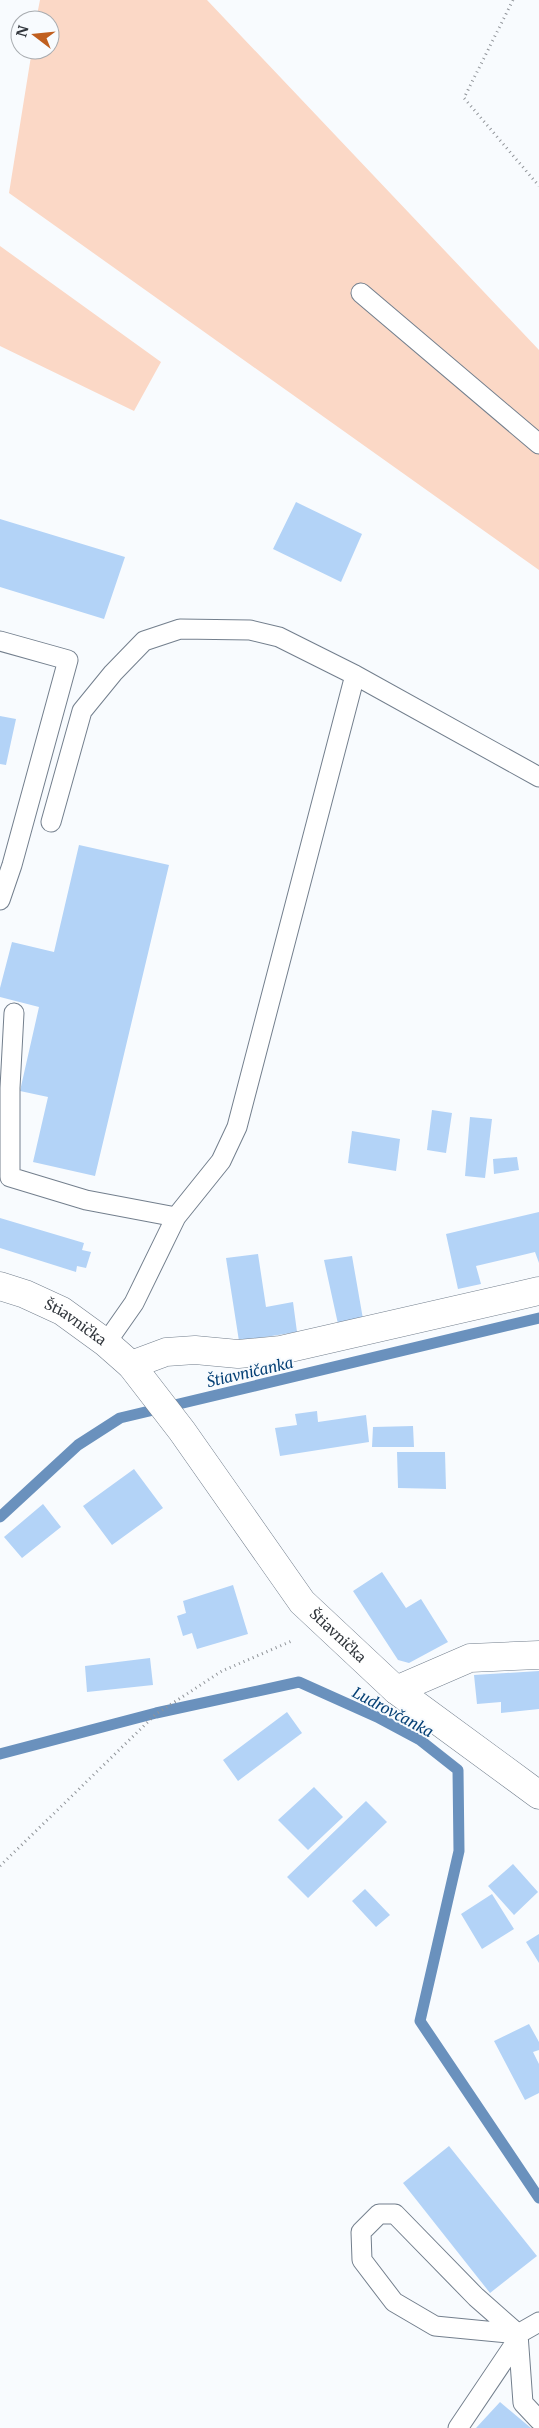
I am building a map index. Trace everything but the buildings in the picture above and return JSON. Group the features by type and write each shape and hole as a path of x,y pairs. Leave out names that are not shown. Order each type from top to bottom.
{"street":[{"name":"Štiavnička","path":"0,1286 25,1294 62,1311 106,1343 135,1370 182,1431 302,1602 396,1690 539,1795"},
{"path":"135,1370 166,1352 195,1350 238,1354 281,1350 539,1291"},
{"path":"396,1690 470,1658 539,1655"}],"lane":[{"path":"361,293 539,444"},
{"path":"51,822 82,711 113,673 144,641 180,629 250,630 278,637 355,675 539,777"},
{"path":"0,641 68,660 12,865 0,900"},
{"path":"106,1343 134,1303 176,1217 221,1161 237,1127 355,675"},
{"path":"14,1013 10,1088 10,1177 86,1200 176,1217"},
{"path":"518,2337 435,2326 394,2302 362,2260 361,2232 379,2214 395,2214 518,2337 523,2403 539,2420"},
{"path":"458,2428 518,2337 539,2322"}],"path":[{"path":"513,0 464,98 539,186"},
{"path":"0,1866 156,1714 222,1671 327,1626"}],"shaded area":[{"path":"40,0 207,0 539,350 539,570 9,193 30,60 60,60 60,10 38,10"},
{"path":"0,246 161,362 134,411 0,346"}],"waterway":[{"name":"Štiavničanka","path":"0,1517 78,1445 120,1418 539,1318"},
{"name":"Ludrovčanka","path":"0,1754 156,1713 299,1682 377,1717 420,1740 458,1770 459,1851 420,2021 539,2198"}]}
